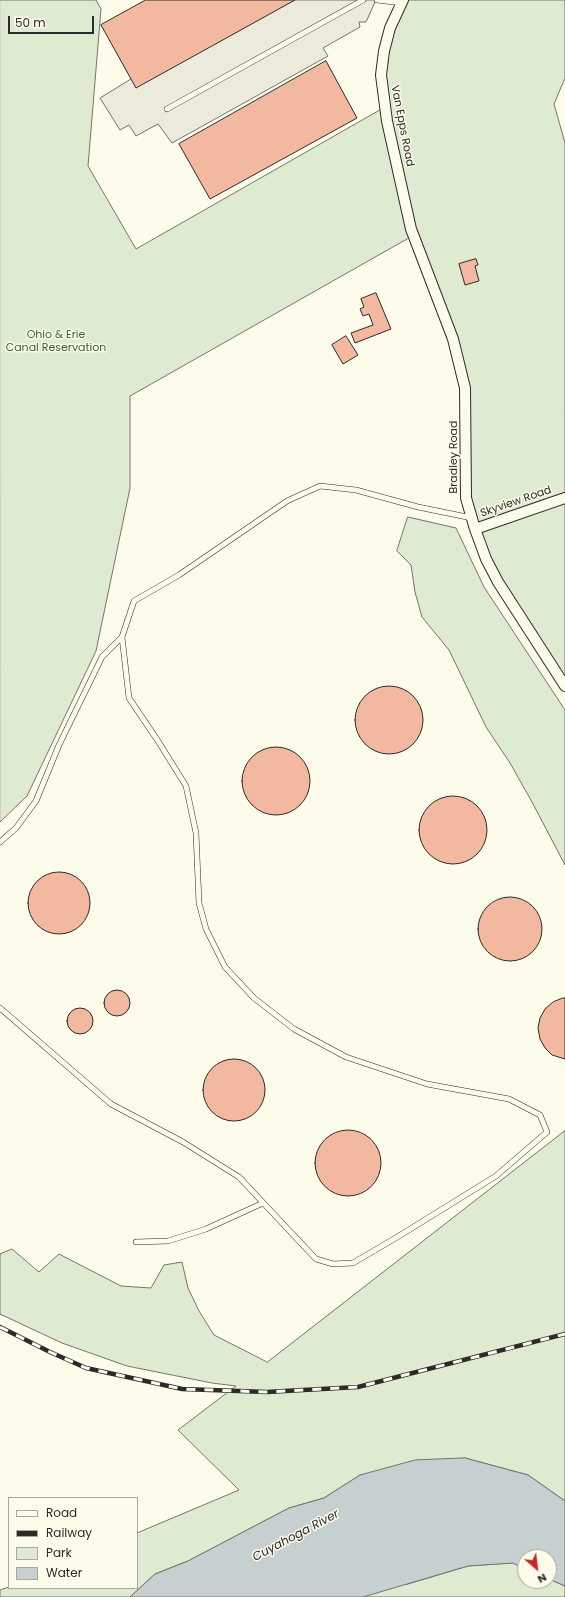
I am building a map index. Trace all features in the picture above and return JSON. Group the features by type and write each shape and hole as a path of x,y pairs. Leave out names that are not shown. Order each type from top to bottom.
{"street":[{"name":"Van Epps Road","path":"402,1 390,28 384,51 381,75 387,121 414,235"},
{"name":"Bradley Road","path":"414,235 453,340 465,388 466,498 475,529 486,558 498,582 565,686"},
{"name":"Skyview Road","path":"475,529 565,498"}],"lane":[{"path":"167,109 363,0"},
{"path":"377,0 402,1"},
{"path":"0,1008 111,1104 182,1142 239,1177 316,1259 334,1264 353,1263 496,1176 547,1132 540,1115 509,1099 427,1084 346,1057 294,1029 254,998 225,967 206,929 199,903 196,833 186,786 129,698 122,637 134,600 178,575 287,501 320,486 356,490 418,507 472,518"},
{"path":"0,842 16,828 36,801 59,745 102,657 122,637"},
{"path":"136,1242 168,1241 206,1229 263,1203"}],"green space":[{"name":"Ohio & Erie Canal Reservation","path":"0,0 96,0 101,9 88,166 136,249 385,107 381,75 403,0 565,0 565,78 554,104 565,143 565,686 498,582 466,498 465,388 414,235 130,396 130,488 96,651 27,796 0,822"},
{"path":"408,517 456,528 484,587 565,710 565,865 510,763 486,727 449,650 422,617 415,592 411,565 397,551"},
{"path":"565,1131 565,1501 528,1475 465,1458 360,1475 324,1498 289,1508 188,1561 155,1574 130,1597 0,1597 0,1590 8,1587 8,1589 138,1589 138,1533 239,1490 178,1430 236,1386 212,1383 127,1366 62,1343 0,1314 0,1254 12,1249 39,1272 59,1254 121,1286 151,1288 164,1265 182,1262 188,1288 199,1311 214,1335 267,1362"},
{"path":"513,1563 517,1565 517,1589 557,1589 557,1582 565,1586 565,1597 291,1597 408,1584 468,1566"}],"shaded area":[{"path":"295,0 376,0 366,22 359,22 360,27 323,48 328,56 172,143 158,124 136,136 129,125 120,130 100,98 131,79"}],"water":[{"name":"Cuyahoga River","path":"465,1458 528,1475 565,1501 565,1586 557,1582 557,1549 517,1549 517,1565 513,1563 468,1566 363,1597 130,1597 155,1574 188,1561 289,1508 324,1498 360,1475 415,1460"}],"building":[{"path":"146,0 295,0 136,88 101,25"},
{"path":"326,61 357,118 210,199 179,144"},
{"path":"476,259 478,265 475,266 479,281 465,285 459,264"},
{"path":"376,293 391,329 355,343 351,333 373,325 369,314 363,316 360,309 364,307 361,299"},
{"path":"346,336 358,355 343,364 332,345"},
{"path":"382,686 396,686 408,692 417,701 423,713 421,733 413,744 402,752 396,754 382,754 376,752 365,744 357,733 355,727 355,713 357,707 365,696 376,688"},
{"path":"269,747 283,747 295,753 304,762 310,774 308,794 300,805 289,813 283,815 269,815 263,813 252,805 244,794 242,788 242,774 244,768 252,757 263,749"},
{"path":"446,796 460,796 472,802 481,811 487,823 485,843 477,854 466,862 460,864 446,864 440,862 429,854 421,843 419,837 419,823 421,817 429,806 440,798"},
{"path":"53,872 65,872 81,881 88,891 90,903 88,915 81,925 65,934 53,934 42,929 33,920 28,909 28,897 33,886 42,877"},
{"path":"510,897 528,903 536,911 542,929 536,947 528,955 510,961 492,955 484,947 478,929 484,911 492,903"},
{"path":"117,990 126,994 130,1003 126,1012 117,1016 108,1012 104,1003 108,994"},
{"path":"565,998 565,1059 552,1055 545,1048 540,1039 538,1028 540,1018 545,1009 553,1002"},
{"path":"80,1008 89,1012 93,1021 89,1030 80,1034 71,1030 67,1021 71,1012"},
{"path":"228,1059 240,1059 256,1068 263,1078 265,1090 263,1102 256,1112 240,1121 228,1121 217,1116 208,1107 203,1096 203,1084 208,1073 217,1064"},
{"path":"348,1130 360,1133 371,1140 378,1151 381,1163 378,1175 371,1186 360,1193 348,1196 336,1193 325,1186 318,1175 315,1163 318,1151 325,1140 336,1133"}],"railway":[{"path":"0,1327 86,1368 182,1389 267,1392 358,1387 565,1334"}]}
